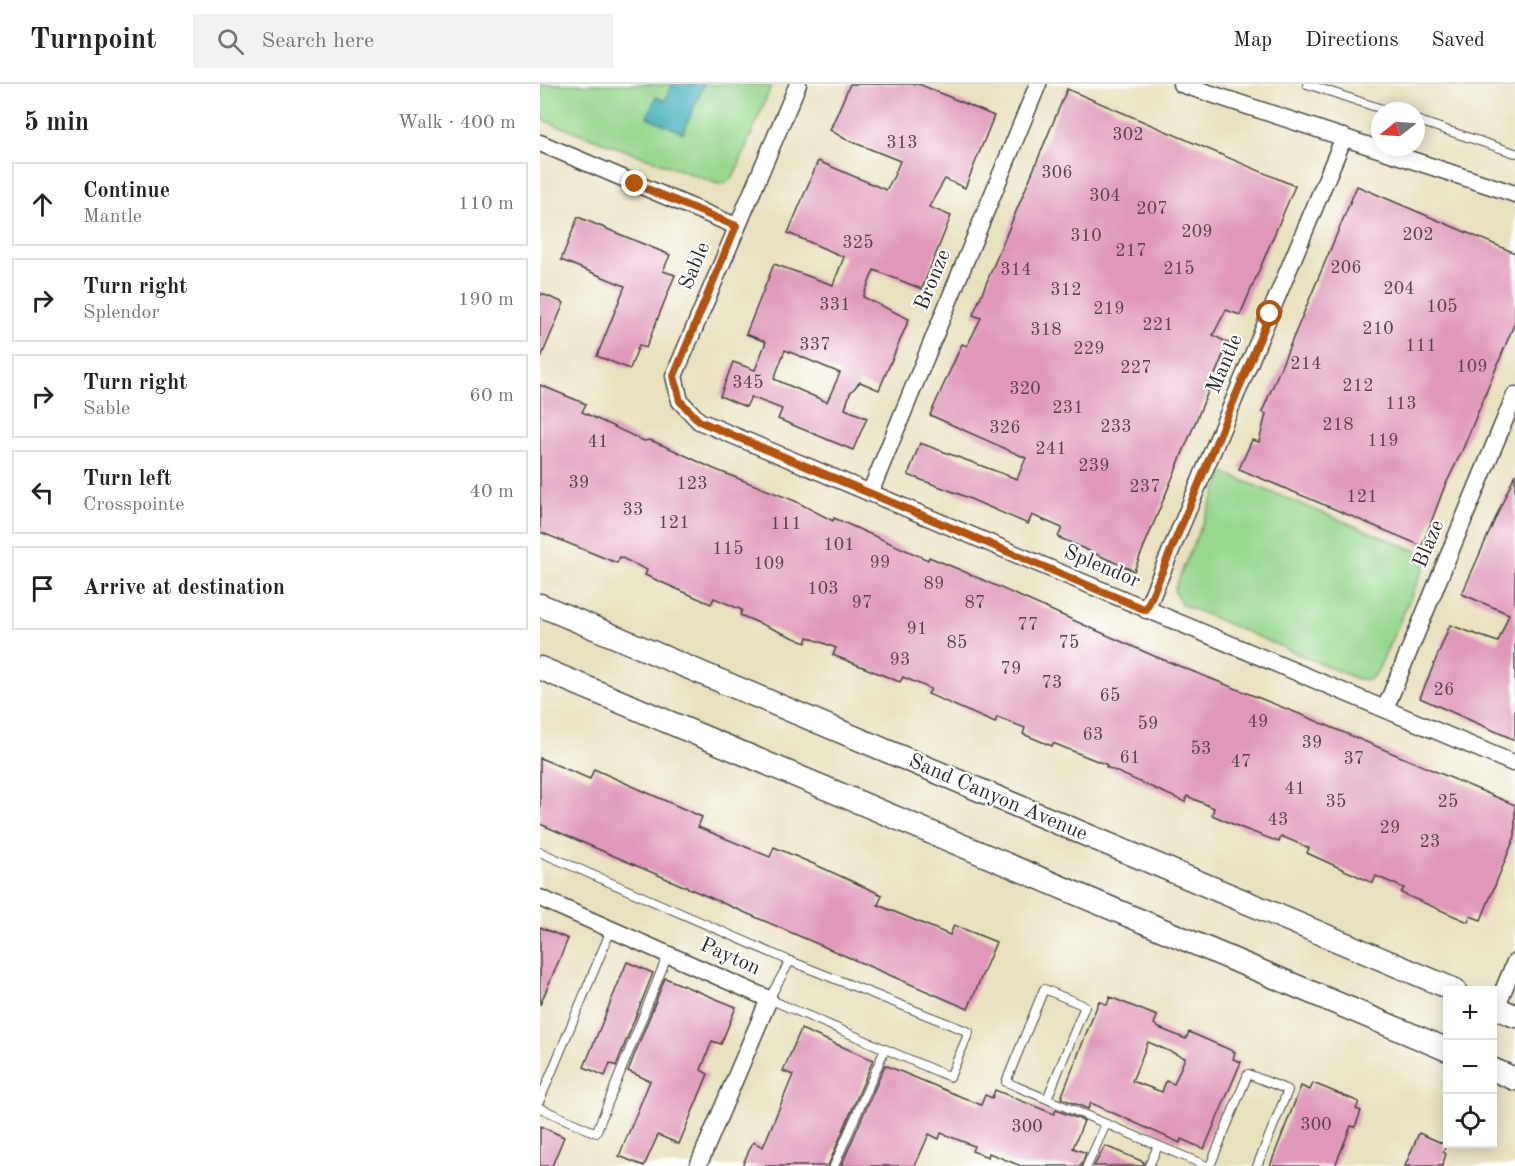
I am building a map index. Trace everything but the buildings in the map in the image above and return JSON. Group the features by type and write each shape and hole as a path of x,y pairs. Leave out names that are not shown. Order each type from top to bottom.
{"main road":[{"name":"Sand Canyon Avenue","path":"540,606 1445,986"},
{"path":"540,668 1443,1048"},
{"path":"1497,1071 1515,1079"}],"street":[{"name":"Sable","path":"680,401 674,376 798,84"},
{"name":"Bronze","path":"870,493 1038,84"},
{"path":"1181,84 1515,194"},
{"name":"Mantle","path":"1146,610 1344,136"},
{"path":"540,143 736,226"},
{"name":"Blaze","path":"1385,710 1515,395"},
{"name":"Splendor","path":"680,401 699,421 1513,763"},
{"name":"Payton","path":"540,898 769,999 698,1166"},
{"path":"1501,1010 1515,962"}],"lane":[{"path":"1307,84 1371,105"},
{"path":"1425,123 1515,153"},
{"path":"540,852 790,961 969,1032 950,1077 769,999 790,961"},
{"path":"540,1100 611,930"},
{"path":"540,1108 596,1133 668,954"},
{"path":"1047,1099 1085,1006 1044,989 1006,1082 1158,1146 1209,1166 1248,1074 1288,1090 1257,1166"},
{"path":"834,1166 885,1049"},
{"path":"1087,1166 1106,1124"},
{"path":"1149,1166 1158,1146"}],"green space":[{"path":"540,84 772,84 734,176 726,183 718,184 540,119"},
{"path":"1224,473 1429,556 1377,672 1369,680 1357,679 1181,604 1174,590"}],"water":[{"path":"673,84 704,84 683,133 647,117 656,97 665,101"}],"route":[{"path":"635,184 736,226 674,376 680,401 699,421 1146,610 1270,314"}]}
